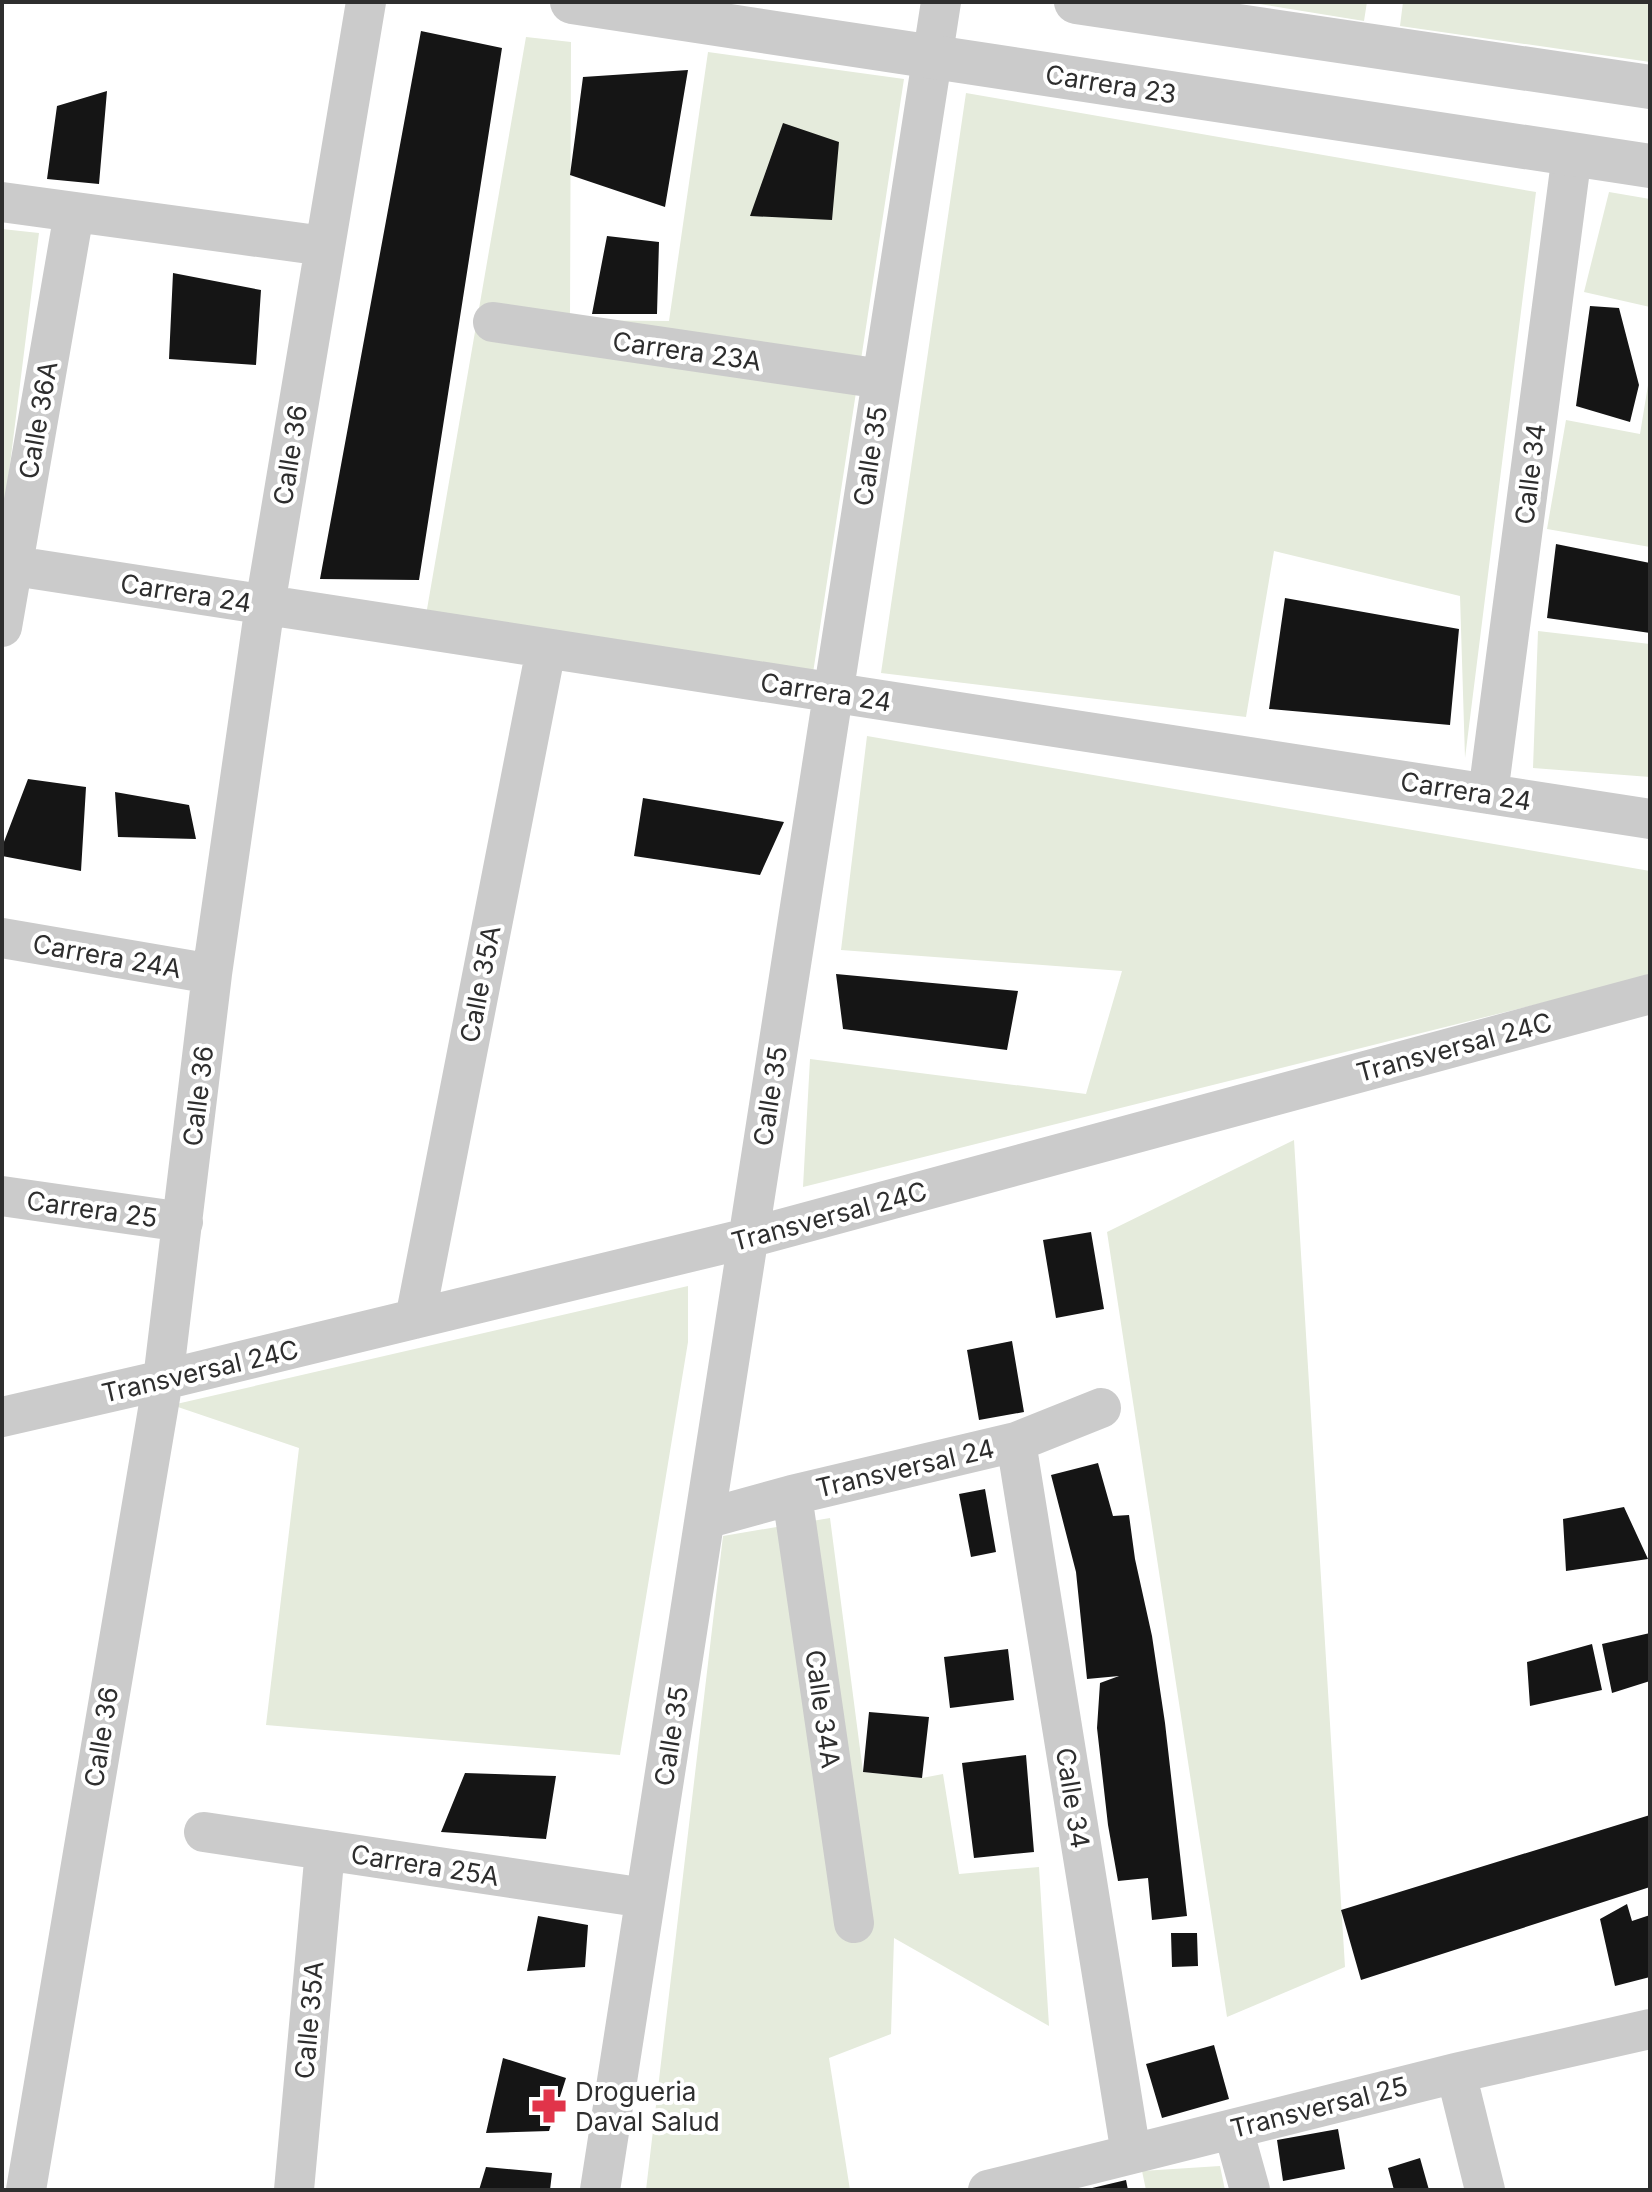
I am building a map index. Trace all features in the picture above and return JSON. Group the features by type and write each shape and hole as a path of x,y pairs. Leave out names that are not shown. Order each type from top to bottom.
{"street":[{"name":"Calle 36","path":"26,2190 163,1380 212,974 265,605 366,2"},
{"name":"Carrera 23","path":"572,2 1650,166"},
{"name":"Calle 35","path":"600,2190 941,2"},
{"path":"1076,2 1650,87"},
{"name":"Calle 34","path":"1488,794 1572,154"},
{"path":"2,202 324,246"},
{"name":"Calle 36A","path":"2,627 7,565 74,213"},
{"name":"Carrera 23A","path":"493,322 882,379"},
{"name":"Carrera 24","path":"7,565 1650,819"},
{"name":"Calle 35A","path":"415,1319 546,649"},
{"name":"Carrera 24A","path":"2,938 212,974"},
{"name":"Transversal 24C","path":"2,1417 748,1238 1650,994"},
{"name":"Carrera 25","path":"2,1196 183,1222"},
{"name":"Transversal 24","path":"705,1519 1016,1442 1101,1408"},
{"name":"Calle 34","path":"1016,1442 1131,2154"},
{"name":"Calle 34A","path":"792,1495 854,1923"},
{"name":"Carrera 25A","path":"204,1832 645,1898"},
{"name":"Calle 35A","path":"294,2190 325,1850"},
{"name":"Transversal 25","path":"988,2190 1030,2185 1131,2154 1456,2073 1650,2029"},
{"path":"1456,2073 1485,2190"},
{"path":"1233,2129 1250,2190"}],"green space":[{"path":"1247,2 1367,2 1364,21"},
{"path":"1403,2 1650,2 1650,62 1400,26"},
{"path":"526,37 571,42 570,320 669,321 708,52 904,79 813,673 426,615"},
{"path":"966,93 1536,192 1465,758 1460,596 1274,551 1246,717 881,673"},
{"path":"1609,192 1650,199 1650,307 1584,292"},
{"path":"2,229 39,233 2,528"},
{"path":"1650,373 1650,547 1547,529 1566,420 1640,434"},
{"path":"1538,631 1650,644 1650,777 1533,768"},
{"path":"867,736 1650,871 1650,976 803,1187 810,1059 1086,1094 1122,971 841,950"},
{"path":"1294,1140 1345,1967 1227,2017 1107,1232"},
{"path":"688,1286 688,1342 620,1755 266,1725 299,1448 172,1405"},
{"path":"830,1518 863,1772 922,1778 943,1774 959,1874 1039,1867 1049,2026 894,1938 891,2034 829,2058 850,2190 646,2190 723,1536"},
{"path":"1220,2166 1225,2190 1146,2190 1142,2171"}],"building":[{"path":"421,31 502,48 419,580 320,579"},
{"path":"688,70 665,207 570,175 583,77"},
{"path":"107,91 99,184 47,179 57,106"},
{"path":"783,123 839,142 832,220 750,216"},
{"path":"607,236 659,242 657,314 592,314"},
{"path":"173,273 261,290 256,365 169,359"},
{"path":"1590,306 1619,308 1639,385 1630,422 1576,406"},
{"path":"1556,544 1650,563 1650,633 1547,618"},
{"path":"1285,598 1459,629 1450,725 1269,709"},
{"path":"28,779 86,787 81,871 2,856 2,847"},
{"path":"115,792 189,805 196,839 118,837"},
{"path":"643,798 784,822 760,875 634,856"},
{"path":"836,974 1018,991 1007,1050 843,1029"},
{"path":"1091,1232 1104,1309 1056,1318 1043,1240"},
{"path":"1012,1341 1024,1412 979,1420 967,1350"},
{"path":"1098,1463 1113,1516 1129,1515 1165,1723 1187,1916 1152,1920 1148,1878 1118,1881 1097,1728 1100,1683 1119,1676 1087,1679 1076,1572 1051,1475"},
{"path":"985,1489 996,1552 971,1557 959,1494"},
{"path":"1624,1507 1648,1559 1566,1571 1563,1519"},
{"path":"1650,1633 1650,1681 1612,1693 1602,1644"},
{"path":"1592,1644 1602,1690 1530,1706 1527,1662"},
{"path":"1008,1649 1014,1700 950,1708 944,1657"},
{"path":"869,1712 929,1717 922,1778 863,1772"},
{"path":"1026,1755 1034,1852 974,1858 962,1763"},
{"path":"465,1773 556,1776 546,1839 441,1832"},
{"path":"1650,1815 1650,1887 1361,1980 1341,1910"},
{"path":"1627,1904 1632,1921 1650,1915 1650,1977 1615,1986 1600,1919"},
{"path":"538,1916 588,1925 585,1967 527,1971"},
{"path":"1171,1933 1197,1933 1198,1966 1172,1967"},
{"path":"1214,2045 1229,2099 1162,2118 1146,2064"},
{"path":"503,2058 566,2078 549,2131 486,2133"},
{"path":"1338,2129 1345,2169 1283,2181 1277,2140"},
{"path":"1420,2158 1429,2190 1394,2190 1388,2168"},
{"path":"486,2167 552,2173 550,2190 479,2190"},
{"path":"1126,2180 1128,2190 1088,2190 1088,2189"}],"place":[{"name":"Drogueria Daval Salud","path":"549,2106"}]}
